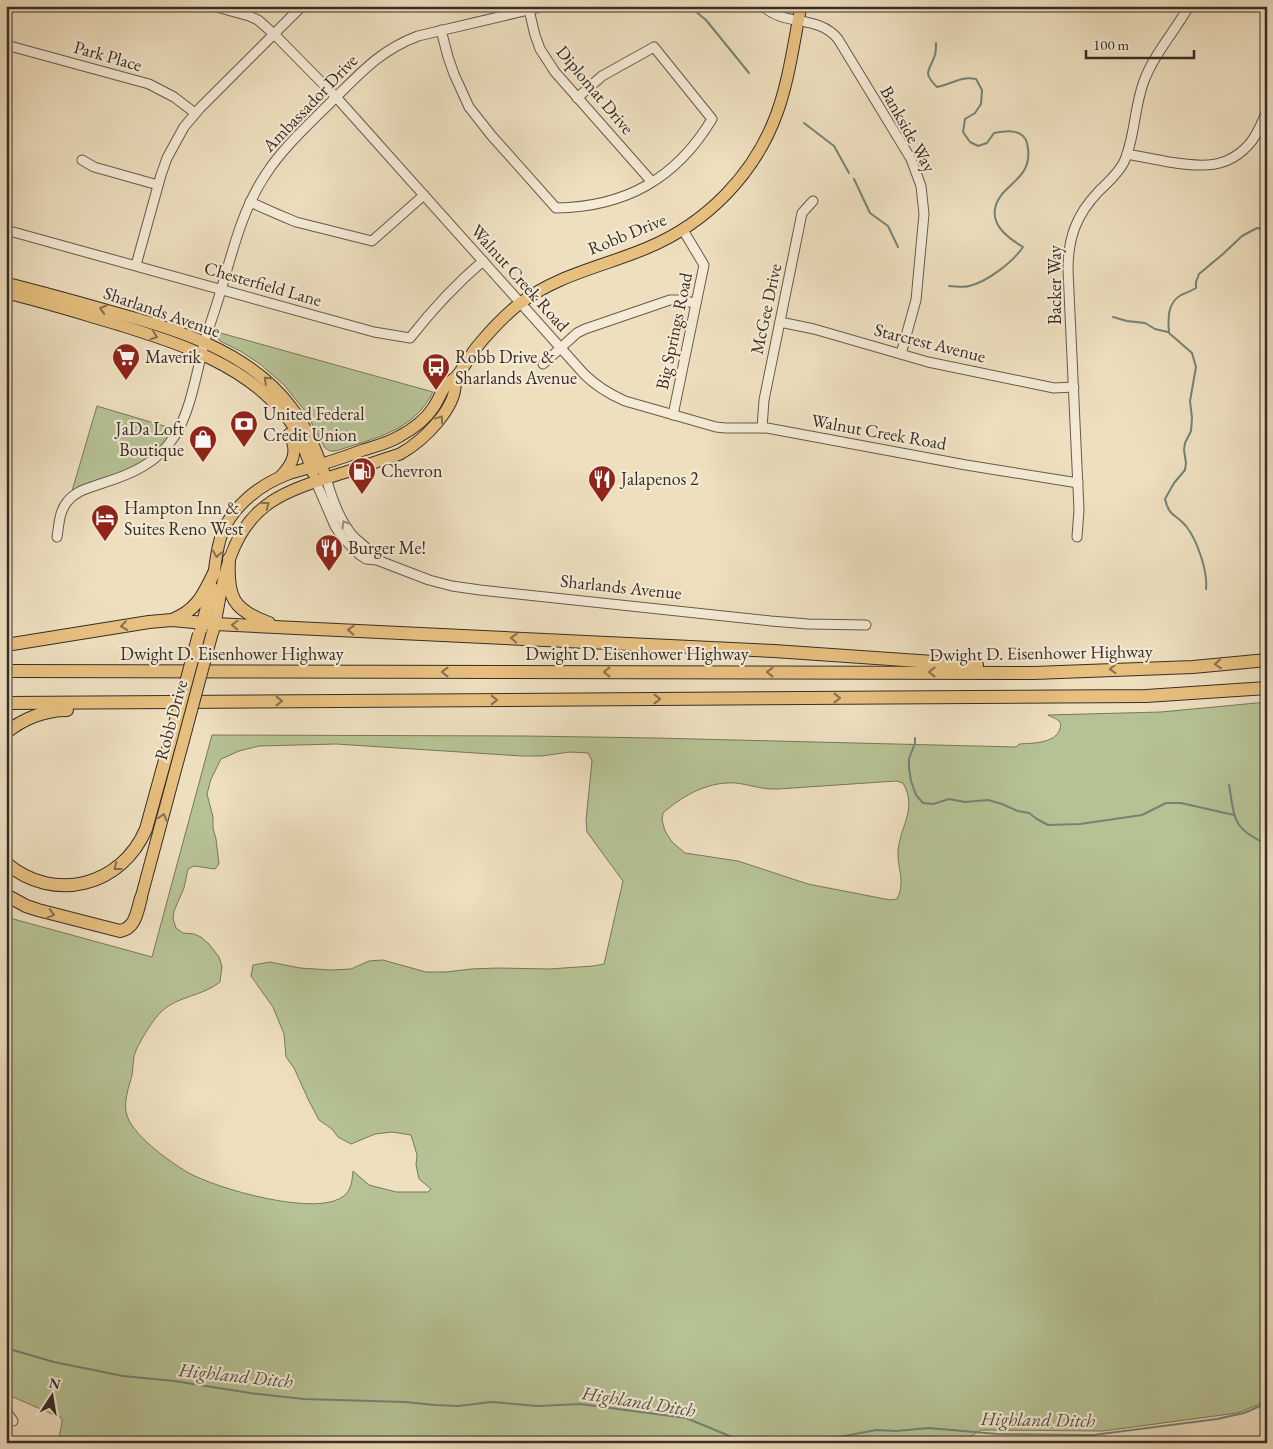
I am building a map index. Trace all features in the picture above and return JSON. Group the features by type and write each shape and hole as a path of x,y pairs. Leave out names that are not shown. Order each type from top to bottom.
{"highway":[{"path":"229,559 228,577 230,591 241,609 253,617 268,623 291,627"},
{"path":"6,645 172,620 182,616 200,601 214,573"},
{"path":"6,863 29,878 54,885 67,886 86,883 104,876 115,870 130,856 146,829 177,742 207,629 214,573"},
{"path":"172,620 207,629 291,627 774,650 973,665 1034,673"},
{"name":"Dwight D. Eisenhower Highway","path":"6,671 1034,673 1193,667 1267,660"},
{"path":"6,703 1146,696 1267,688"},
{"path":"6,733 32,717 60,710 209,708 231,701"},
{"path":"6,895 38,910 120,931 128,929 133,922 141,898"}],"main road":[{"name":"Robb Drive","path":"214,573 219,542 229,519 243,502 262,487 279,478 402,436 424,420 446,386 455,379 489,332 521,303 556,281 646,248 683,230 709,211 724,197 749,168 769,132 783,96 802,6"},
{"name":"Sharlands Avenue","path":"6,283 174,330 262,392 290,421 316,466"},
{"name":"Sharlands Avenue","path":"6,293 240,361 262,376 292,407 308,433 321,480"},
{"name":"Robb Drive","path":"207,629 229,559 243,530 264,506 284,493 400,454 420,442 436,425 446,409 456,386 455,379"},
{"path":"262,392 294,444 294,459 289,468 279,478"},
{"name":"Robb Drive","path":"141,898 177,742"}],"street":[{"name":"Walnut Creek Road","path":"213,6 249,16 266,26 336,97 584,374 602,390 625,401 725,428 762,428 1078,483"},
{"path":"136,265 158,185 175,142 195,113 302,6"},
{"name":"Ambassador Drive","path":"57,538 63,509 72,496 85,489 137,470 154,460 168,446 182,423 235,240 250,202 266,175 291,142 367,66 389,49 418,36 545,6"},
{"name":"Bankside Way","path":"763,6 776,16 821,25 838,39 917,172 923,200 924,224 916,300 901,354"},
{"name":"Backer Way","path":"1077,537 1079,510 1068,270 1070,242 1076,223 1084,208 1119,171 1127,154 1137,103 1146,76 1189,6"},
{"name":"Diplomat Drive","path":"529,10 535,35 547,61 577,98 652,182"},
{"path":"441,30 454,74 469,106 490,135 556,208 573,208 606,202 652,182 681,160 693,147 712,120 654,47 602,76 577,98"},
{"name":"Park Place","path":"6,44 149,84 174,96 195,113"},
{"path":"1127,154 1191,166 1222,162 1234,157 1251,141 1267,111"},
{"path":"82,160 94,167 158,185"},
{"path":"250,202 296,222 372,240 424,195"},
{"name":"McGee Drive","path":"762,428 764,400 802,212 813,200"},
{"name":"Chesterfield Lane","path":"6,230 374,332 410,338 428,314 483,261"},
{"name":"Big Springs Road","path":"674,415 704,265 683,230"},
{"path":"543,364 585,328 670,300 696,303"},
{"name":"Starcrest Avenue","path":"780,322 814,329 928,362 1054,388 1074,387"},
{"name":"Sharlands Avenue","path":"321,480 330,516 342,537 360,555 366,559 376,560 452,586 771,621 866,625"},
{"path":"6,1411 13,1421"}],"green space":[{"path":"217,332 433,392 425,405 404,425 378,437 336,451 330,451 325,448 305,411 284,385 260,364 220,341 217,337"},
{"path":"97,406 174,429 155,452 138,465 72,491"},
{"path":"1267,702 1267,1401 1230,1414 1103,1431 981,1430 960,1443 69,1443 58,1441 62,1419 6,1394 6,917 152,957 212,735 526,736 1016,747 1019,744 1048,740 1057,734 1061,725 1059,721 1048,715 1161,712","holes":["336,744 522,756 541,756 570,752 588,753 592,761 586,820 587,832 623,881 604,964 549,969 498,968 446,972 426,972 383,960 369,961 351,969 331,970 300,968 270,962 253,965 251,976 273,1007 284,1034 286,1057 294,1068 319,1120 332,1129 338,1137 351,1144 375,1134 392,1132 411,1135 417,1155 416,1165 419,1179 431,1189 428,1192 396,1192 369,1185 353,1171 351,1184 345,1195 332,1202 314,1204 242,1193 201,1179 187,1172 142,1138 129,1120 126,1112 126,1102 134,1056 154,1020 168,1006 213,987 220,982 222,966 219,957 201,937 183,933 176,928 173,919 174,911 184,888 188,869 194,866 215,869 219,864 213,817 207,794 211,779 221,759 239,751 259,746","896,781 903,783 909,802 899,846 901,888 897,899 890,900 808,884 738,861 685,853 672,842 665,831 662,820 663,813 684,797 718,784 736,783 778,789"]}],"waterway":[{"path":"689,6 706,20 749,73"},
{"path":"936,43 935,54 928,75 937,87 960,79 970,78 976,79 982,90 981,104 975,113 965,119 963,132 970,142 978,146 987,143 994,133 1018,133 1025,138 1028,156 1022,174 1003,193 995,209 996,221 999,227 1023,247 1006,265 984,280 967,287 949,286"},
{"path":"804,123 834,146 849,173"},
{"path":"854,179 870,213 888,226 898,247"},
{"path":"1206,589 1201,556 1194,539 1186,526 1171,512 1165,499 1174,483 1185,470 1184,450 1191,431 1190,401 1196,367 1192,353 1169,333 1169,312 1176,298 1196,288 1199,274 1242,236 1257,228 1267,230"},
{"path":"1113,317 1145,323 1155,329 1168,332"},
{"path":"915,738 909,759 909,768 916,795 923,803 933,804 949,799 965,802 988,800 1029,813 1048,825 1080,824 1142,815 1166,803 1181,803 1234,815"},
{"path":"1229,785 1237,822 1247,833 1267,844"},
{"name":"Highland Ditch","path":"6,1348 54,1362 123,1376 174,1381 250,1393 304,1399 405,1402 458,1406 491,1402 538,1406 580,1404 686,1418 732,1437 763,1441 839,1437 876,1430 896,1431 929,1428 997,1434 1093,1435 1217,1419 1244,1413 1267,1403"}],"place":[{"name":"Maverik","path":"126,381"},
{"name":"Robb Drive & Sharlands Avenue","path":"436,391"},
{"name":"United Federal Credit Union","path":"244,448"},
{"name":"JaDa Loft Boutique","path":"203,463"},
{"name":"Chevron","path":"362,495"},
{"name":"Jalapenos 2","path":"602,503"},
{"name":"Hampton Inn & Suites Reno West","path":"105,542"},
{"name":"Burger Me!","path":"329,572"}]}
